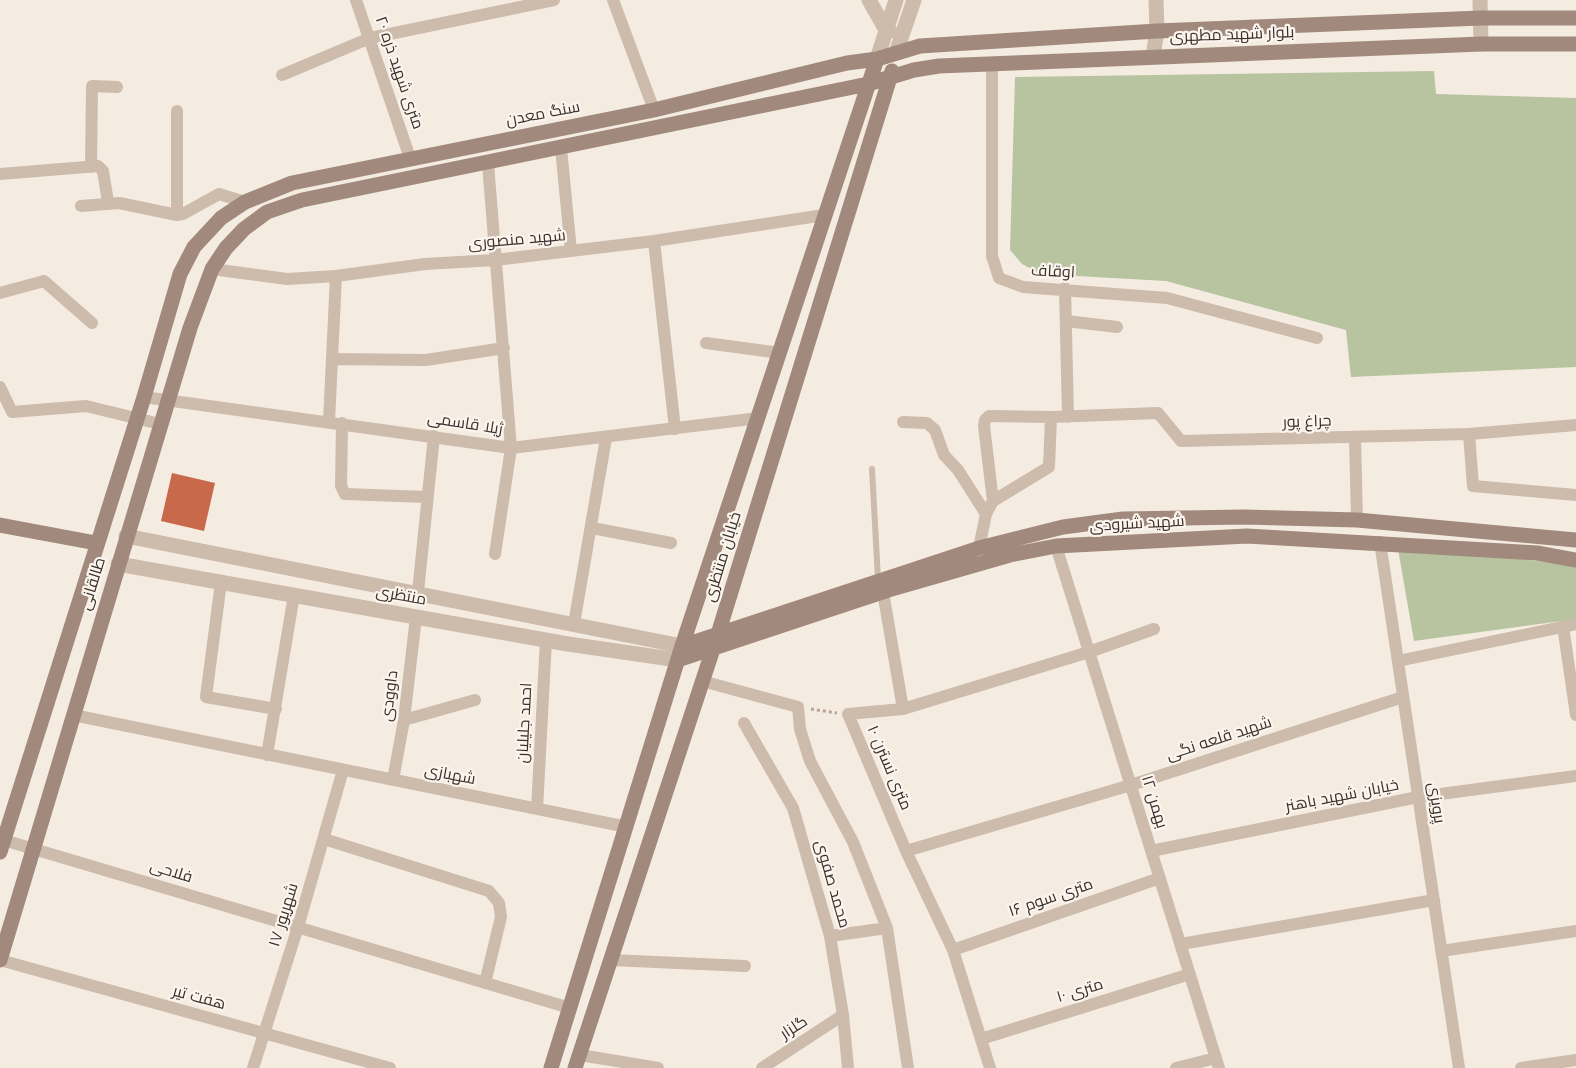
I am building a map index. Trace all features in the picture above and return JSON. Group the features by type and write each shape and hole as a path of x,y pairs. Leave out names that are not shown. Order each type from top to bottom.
{"main road":[{"name":"بلوار شهید مطهری","path":"877,59 920,46 954,42 1481,18 1576,18"},
{"name":"بلوار شهید مطهری","path":"868,84 939,66 1481,44 1576,44"},
{"name":"خیابان منتظری","path":"578,1061 715,641 891,77 896,53"},
{"name":"سنگ معدن","path":"221,218 245,202 292,183 654,110 847,63 877,59"},
{"name":"خیابان منتظری","path":"551,1068 680,653 877,59"},
{"path":"488,164 868,84"},
{"name":"طالقانی","path":"0,960 167,401 212,269 226,248 244,228 284,204 488,164"},
{"name":"طالقانی","path":"1,844 144,397 180,274 194,247 221,218"},
{"name":"شهید شیرودی","path":"680,653 881,586 979,548 1063,526 1123,519 1244,517 1357,520 1576,540"},
{"path":"0,525 96,543"},
{"name":"شهید شیرودی","path":"881,586 1056,546 1247,536 1380,542 1537,554 1576,560"}],"street":[{"name":"۲۰ متری شهید ذره","path":"356,0 410,158"},
{"path":"282,75 370,38 554,0"},
{"path":"613,0 654,110"},
{"path":"869,0 886,30 903,34"},
{"path":"877,59 896,0"},
{"path":"896,53 914,0"},
{"path":"1153,56 1157,31 1156,0"},
{"path":"1480,0 1481,44"},
{"name":"اوقاف","path":"992,64 992,256 999,278 1023,287 1065,288 1167,298 1317,338"},
{"path":"91,167 92,86 117,87"},
{"path":"177,111 177,215"},
{"path":"561,148 571,251"},
{"path":"488,164 511,448 495,554"},
{"path":"0,174 102,168 108,202"},
{"path":"81,206 108,202 177,215 219,194 245,202"},
{"name":"شهید منصوری","path":"212,269 287,279 336,276 425,264 495,260 654,241 824,215"},
{"path":"654,241 675,429"},
{"path":"329,421 336,276"},
{"path":"0,293 44,281 92,323"},
{"path":"1065,288 1068,417"},
{"path":"1066,321 1117,327"},
{"path":"706,343 780,353"},
{"path":"332,359 426,360 504,348"},
{"path":"0,387 12,412 86,406 160,424"},
{"name":"ژیلا قاسمی","path":"144,397 511,448 759,418"},
{"name":"چراغ پور","path":"993,501 985,420 989,416 1068,417 1158,413 1181,441 1468,434 1576,425"},
{"path":"979,548 986,514 993,501 1049,467 1051,417"},
{"path":"903,422 927,423 935,430 944,455 958,470 986,514"},
{"path":"342,423 341,486 345,494 426,497"},
{"path":"1468,434 1473,486 1576,495"},
{"path":"418,592 434,436"},
{"path":"1355,437 1357,520"},
{"path":"574,624 606,438"},
{"path":"592,528 671,543"},
{"name":"منتظری","path":"126,536 574,624 680,653"},
{"name":"پرویزی","path":"1380,542 1459,1068"},
{"name":"۱۲ بهمن","path":"1056,546 1218,1063"},
{"name":"منتظری","path":"118,564 546,640 680,653"},
{"path":"221,582 206,697 276,709"},
{"path":"881,586 903,710"},
{"path":"267,754 294,595"},
{"name":"داوودی","path":"393,780 404,720 416,617"},
{"path":"1398,661 1570,625 1576,715"},
{"name":"۱۰ متری نسترن","path":"990,1068 953,950 906,851 848,714 903,710 1089,652 1154,629"},
{"name":"احمد جلیلیان","path":"537,809 546,640"},
{"path":"702,681 798,707 800,729 810,761 853,842 887,928 908,1068"},
{"name":"شهید قلعه نگی","path":"906,851 1131,784 1403,697"},
{"path":"404,720 475,700"},
{"name":"شهبازی","path":"73,715 627,827"},
{"name":"محمد صفوی","path":"744,723 793,808 830,936 843,1015 848,1068"},
{"name":"۱۷ شهریور","path":"253,1068 298,927 344,770"},
{"name":"خیابان شهید باهنر","path":"1151,851 1418,797 1576,776"},
{"path":"324,839 489,891 499,903 501,917 485,983"},
{"name":"فلاحی","path":"1,844 34,848 570,1008"},
{"name":"۱۶ متری سوم","path":"953,950 1160,878"},
{"path":"1180,944 1434,900"},
{"path":"830,936 887,928"},
{"path":"1442,951 1576,931"},
{"name":"هفت تیر","path":"0,960 390,1068"},
{"path":"611,960 745,966"},
{"name":"۱۰ متری","path":"981,1039 1190,974"},
{"name":"گلزار","path":"762,1068 843,1015"},
{"path":"1521,1068 1576,1060"},
{"path":"578,1061 658,1068"},
{"path":"1176,1068 1218,1063"}],"lane":[{"path":"872,469 881,586"}],"path":[{"path":"798,707 848,714"}],"green space":[{"path":"1434,71 1436,94 1576,98 1576,367 1351,377 1346,330 1166,281 1041,274 1022,264 1010,250 1015,77"},
{"path":"1398,549 1489,555 1576,566 1576,619 1414,641"}],"building":[{"path":"172,473 215,483 204,531 161,521"}]}
